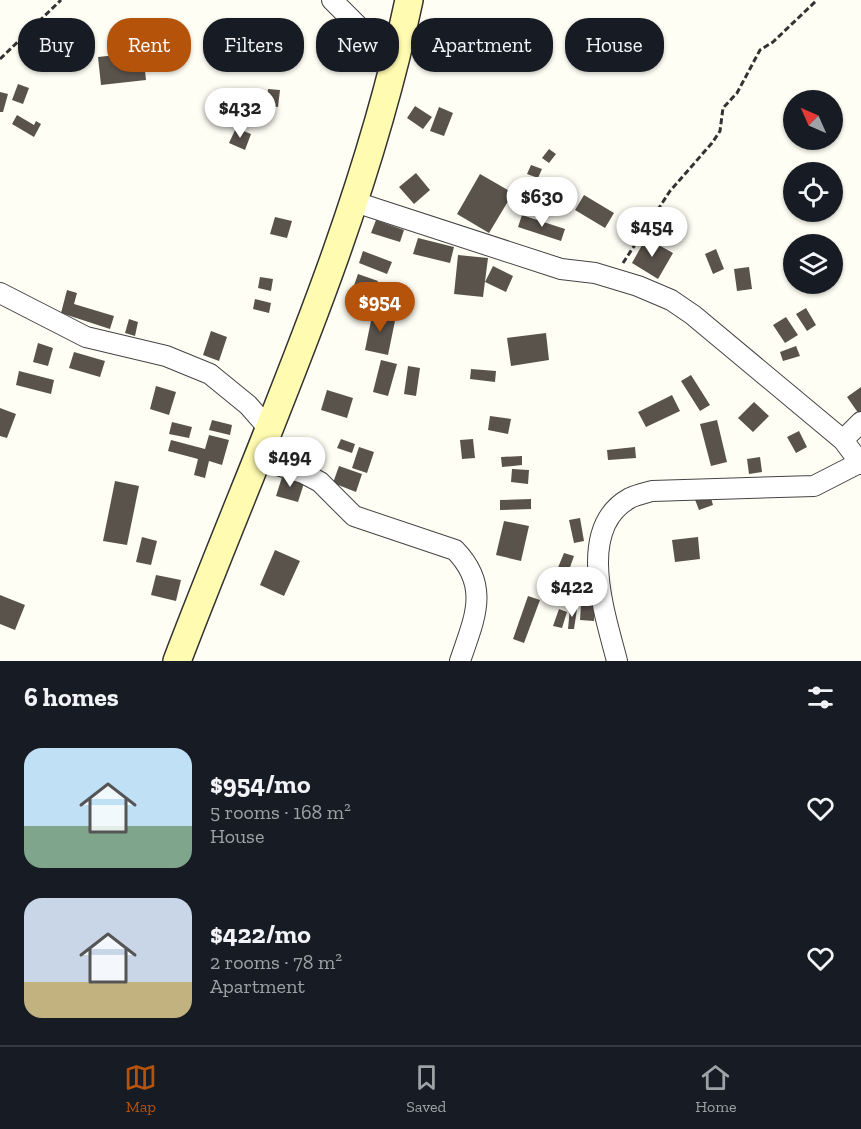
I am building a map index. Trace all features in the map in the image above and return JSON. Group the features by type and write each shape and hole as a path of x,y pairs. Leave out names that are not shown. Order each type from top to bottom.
{"street":[{"path":"332,0 350,18"},
{"path":"399,50 410,0"},
{"path":"177,661 270,430 355,202 394,72"},
{"path":"355,202 561,269 614,278 670,300 693,315 843,440 860,463 814,486 777,490 652,491 629,498 609,517 600,533 597,557 601,594 617,661"},
{"path":"0,293 86,337 166,356 210,374 248,405 270,430"},
{"path":"843,440 861,422"},
{"path":"258,459 303,473 320,482 354,516 455,550 468,563 476,582 477,605 460,661"}],"path":[{"path":"0,58 61,0"},
{"path":"614,278 670,191 720,131 723,108 737,93 760,50 773,42 817,0"}],"building":[{"path":"107,56 107,72 145,72 146,80 101,85 98,57"},
{"path":"18,84 29,88 23,104 12,100"},
{"path":"268,89 280,90 278,107 266,106"},
{"path":"0,92 8,94 3,112 0,112"},
{"path":"415,106 432,117 423,129 407,118"},
{"path":"439,107 453,113 444,136 430,131"},
{"path":"17,115 34,125 36,121 41,124 34,137 12,124"},
{"path":"236,128 251,134 245,150 229,143"},
{"path":"549,149 556,154 549,163 542,158"},
{"path":"531,165 542,169 538,178 527,174"},
{"path":"416,173 430,190 414,204 399,187"},
{"path":"480,174 513,193 489,233 457,214"},
{"path":"584,195 614,213 605,228 575,210"},
{"path":"522,215 565,229 561,241 518,227"},
{"path":"275,217 292,221 287,238 270,234"},
{"path":"376,220 404,230 400,242 371,233"},
{"path":"418,238 454,247 450,263 413,254"},
{"path":"646,238 673,253 658,279 632,263"},
{"path":"716,249 724,269 713,274 705,254"},
{"path":"363,251 392,262 387,274 359,263"},
{"path":"458,255 488,258 483,297 454,294"},
{"path":"493,266 513,276 506,292 485,282"},
{"path":"749,267 752,289 737,291 734,269"},
{"path":"358,274 378,281 371,301 351,294"},
{"path":"260,277 273,279 271,291 258,288"},
{"path":"67,290 77,293 74,304 114,316 110,329 61,313"},
{"path":"255,299 271,303 269,313 253,309"},
{"path":"806,308 816,325 807,331 796,314"},
{"path":"373,311 396,316 388,355 365,350"},
{"path":"786,317 798,335 785,343 773,325"},
{"path":"129,319 138,322 135,336 125,333"},
{"path":"211,331 227,337 219,361 203,355"},
{"path":"546,333 549,360 511,366 507,338"},
{"path":"38,343 53,348 48,366 33,362"},
{"path":"796,346 800,356 783,361 780,352"},
{"path":"74,352 105,361 100,377 69,368"},
{"path":"381,360 397,364 388,396 373,392"},
{"path":"408,366 420,368 416,396 404,394"},
{"path":"471,369 496,371 495,382 470,379"},
{"path":"19,371 54,380 51,394 16,385"},
{"path":"691,375 710,405 700,411 681,381"},
{"path":"156,386 176,392 169,415 150,409"},
{"path":"861,387 861,417 847,397"},
{"path":"327,390 353,398 347,418 321,410"},
{"path":"672,395 680,411 646,427 638,412"},
{"path":"754,402 769,416 753,432 738,418"},
{"path":"0,408 16,414 7,438 0,436"},
{"path":"490,416 511,419 508,434 488,430"},
{"path":"212,420 232,425 230,435 209,430"},
{"path":"717,420 727,462 711,466 700,424"},
{"path":"172,422 192,427 189,438 169,434"},
{"path":"799,431 807,447 796,453 787,437"},
{"path":"209,435 229,440 222,465 209,461 205,478 194,475 198,459 168,451 171,440 205,449"},
{"path":"341,439 355,444 352,453 337,448"},
{"path":"473,439 475,458 462,459 460,440"},
{"path":"359,447 374,452 367,473 352,468"},
{"path":"635,447 636,458 608,460 607,450"},
{"path":"522,456 522,465 502,467 501,457"},
{"path":"760,457 762,472 749,474 747,459"},
{"path":"339,466 362,474 356,492 333,483"},
{"path":"512,469 529,470 528,484 511,482"},
{"path":"283,474 305,480 298,502 276,496"},
{"path":"115,481 139,486 127,545 103,541"},
{"path":"709,491 713,505 699,510 694,497"},
{"path":"531,499 531,509 500,510 500,500"},
{"path":"580,518 584,541 574,543 569,520"},
{"path":"504,521 529,526 521,561 496,555"},
{"path":"142,537 157,541 151,565 136,562"},
{"path":"698,537 700,559 675,562 672,540"},
{"path":"275,550 300,561 284,596 260,585"},
{"path":"564,553 574,556 568,573 557,570"},
{"path":"156,575 181,580 176,601 151,595"},
{"path":"0,595 25,605 15,630 0,624"},
{"path":"528,596 540,600 524,643 513,639"},
{"path":"581,604 595,604 594,621 580,620"},
{"path":"570,608 577,609 574,629 568,629"},
{"path":"559,609 567,612 562,628 553,626"}]}
